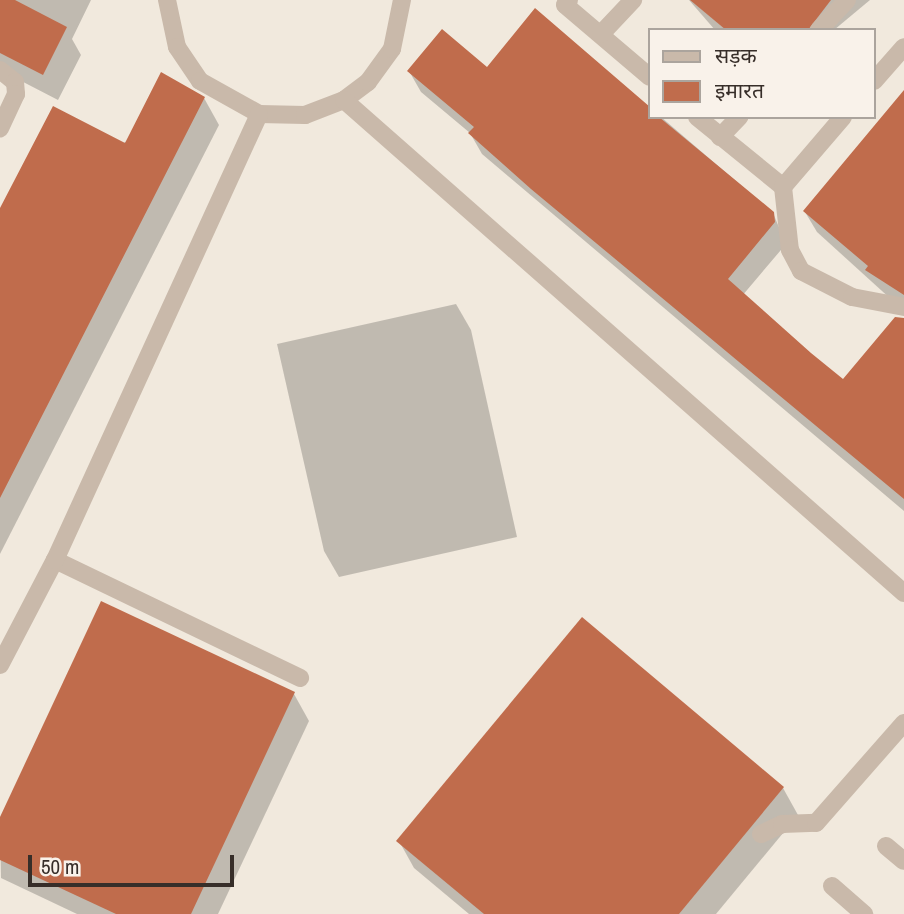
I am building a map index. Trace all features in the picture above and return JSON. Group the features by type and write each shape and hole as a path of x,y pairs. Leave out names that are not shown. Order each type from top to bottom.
{"street":[{"path":"167,0 177,47 200,81 259,114 305,115 344,100 368,82 392,49 402,0"},
{"path":"601,34 633,0"},
{"path":"822,28 847,0"},
{"path":"563,2 648,75"},
{"path":"876,79 904,47"},
{"path":"0,70 16,82 16,94 0,129"},
{"path":"344,100 904,593"},
{"path":"0,665 55,561 259,114"},
{"path":"699,119 783,187 790,250 801,271 852,297 904,307"},
{"path":"720,137 736,119"},
{"path":"783,187 841,119"},
{"path":"55,561 300,678"},
{"path":"761,834 782,824 816,823 904,723"},
{"path":"886,846 904,861"},
{"path":"832,886 864,914"}],"building":[{"path":"0,0 15,0 67,27 43,75 0,53"},
{"path":"690,0 831,0 810,28 724,28"},
{"path":"535,8 648,105 648,119 661,119 774,212 775,222 728,279 843,379 895,317 904,318 904,499 531,189 468,133 474,127 407,71 442,29 487,67"},
{"path":"161,72 205,97 0,498 0,208 53,106 125,143"},
{"path":"904,90 904,295 865,270 868,266 803,211"},
{"path":"101,601 295,692 191,914 116,914 0,860 0,817"},
{"path":"582,617 784,787 679,914 484,914 396,841"}]}
